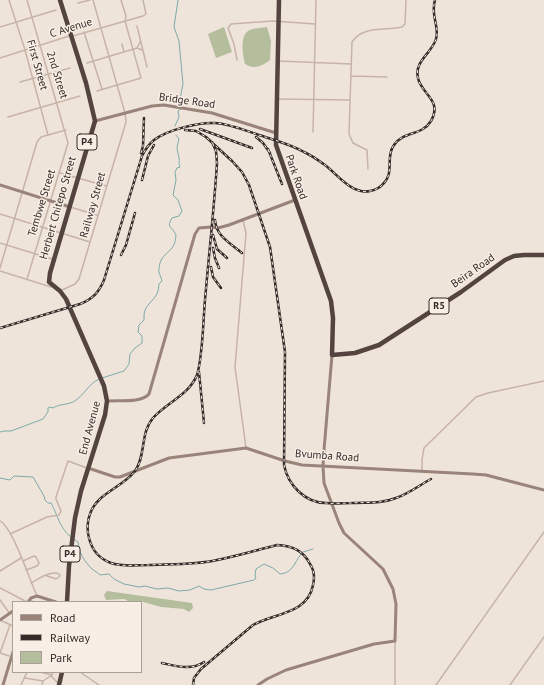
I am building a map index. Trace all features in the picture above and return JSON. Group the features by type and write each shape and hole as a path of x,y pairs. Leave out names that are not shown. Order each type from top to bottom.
{"highway":[{"name":"Herbert Chitepo Street","path":"60,0 93,118 92,127 78,177"},
{"name":"Park Road","path":"279,0 276,133 277,150 331,301 333,318 332,355"},
{"name":"Herbert Chitepo Street","path":"49,284 50,274 61,233 95,121 70,36"},
{"name":"Herbert Chitepo Street","path":"49,284 47,278 61,233"},
{"name":"Beira Road","path":"332,355 355,353 379,345 461,292 505,260 514,256 544,255"},
{"name":"End Avenue","path":"49,284 61,293 76,328 97,370"},
{"name":"End Avenue","path":"49,284 60,291 66,298 106,390 107,401 105,415 81,491 75,518 67,601"},
{"path":"60,685 63,673"}],"street":[{"name":"First Street","path":"9,0 25,50 48,135"},
{"name":"2nd Street","path":"27,0 66,130"},
{"path":"78,3 90,0"},
{"path":"93,0 125,113"},
{"path":"97,91 117,86 141,77 125,21 126,16 121,0"},
{"name":"C Avenue","path":"0,58 70,36 143,16 146,14 143,0"},
{"path":"313,132 316,0"},
{"path":"368,169 367,150 353,143 349,134 352,42 354,39 369,30 400,28 404,26 406,0"},
{"path":"0,27 56,10"},
{"path":"237,60 234,44 228,27 230,25 273,21 315,24"},
{"path":"137,26 147,67"},
{"path":"84,32 102,90"},
{"path":"137,48 140,42"},
{"path":"122,44 124,52"},
{"path":"87,63 137,48 142,50"},
{"path":"277,61 351,64"},
{"path":"20,82 70,68"},
{"path":"351,76 387,77"},
{"path":"8,117 80,96"},
{"path":"277,99 350,100"},
{"name":"Bridge Road","path":"95,121 152,106 164,105 212,113 276,133"},
{"name":"Railway Street","path":"60,291 78,282 126,122 125,113"},
{"path":"0,270 24,192 37,142 41,137 66,130"},
{"name":"Tembwe Street","path":"27,279 52,201 68,143 66,130"},
{"path":"60,173 106,186"},
{"path":"0,185 98,216"},
{"path":"107,401 140,400 149,394 198,229 201,227 218,228 295,200"},
{"path":"0,214 90,242"},
{"path":"243,220 246,233 235,367 246,448"},
{"path":"0,243 52,259"},
{"name":"End Avenue","path":"0,270 40,284 49,284"},
{"name":"End Avenue","path":"40,284 49,284"},
{"path":"332,355 323,466 324,479 342,530 383,569 393,589 396,604 395,685"},
{"path":"422,470 424,448 476,397 544,381"},
{"name":"Bvumba Road","path":"10,534 47,517 59,515 61,511 56,496 68,462 115,477 120,477 169,458 246,448 296,464 422,470 486,475 544,490"},
{"path":"0,521 4,524 10,534 37,596"},
{"path":"436,685 544,532"},
{"path":"23,561 34,556 39,563 37,566 26,570"},
{"path":"0,571 21,558"},
{"path":"31,583 56,572 60,576 56,579 47,576"},
{"path":"0,588 25,601"},
{"path":"28,601 33,596 53,601"},
{"path":"0,600 11,612 0,620"},
{"path":"0,620 10,624 0,653 11,657 11,663 3,685"},
{"path":"510,685 544,637"},
{"path":"258,685 286,670 374,644 395,641"},
{"path":"21,685 27,673"},
{"path":"43,673 52,676"},
{"path":"53,673 53,680 60,685"},
{"path":"81,673 99,685"},
{"path":"25,678 43,681 52,676"},
{"path":"42,685 43,681"}],"green space":[{"path":"224,27 232,52 216,58 208,34"},
{"path":"267,27 271,41 270,60 255,67 248,66 245,64 243,55 244,36 252,29"},
{"path":"107,591 192,603 193,608 189,612 184,609 161,607 142,601 128,601 124,599 106,600 104,595"}],"waterway":[{"path":"175,126 179,117 178,111 181,109 180,99 183,84 179,41 174,27 178,0"},
{"path":"102,378 124,371 129,364 130,354 142,343 142,336 138,332 139,325 144,320 146,309 154,299 159,284 162,281 159,271 160,262 171,249 175,241 176,235 170,227 170,224 172,218 179,216 182,211 178,200 173,195 176,180 175,172 177,168 180,167 177,148 179,139 176,135"},
{"path":"0,432 11,431 43,419 48,412 48,408 73,402 99,379"},
{"path":"0,478 10,480 14,476 33,477 45,500 48,503 51,503 61,525 71,537"},
{"path":"74,539 78,542 79,550 84,560 100,575 109,574 114,579 124,584 157,589 168,588 179,591 190,590 199,586 204,589 211,590 254,580 256,578 256,569 264,564 273,568 280,574 288,572 291,570 301,554"},
{"path":"303,552 313,549"}],"railway":[{"path":"0,328 80,304 89,300 95,295 104,280 142,156 150,143 160,136 175,130 192,125 208,123 232,126 288,144 307,153 325,165 345,183 357,190 370,191 380,187 387,180 389,175 390,155 394,145 402,137 427,126 434,114 433,102 420,84 417,72 421,62 431,49 436,39 437,30 434,11 435,0"},
{"path":"141,153 143,146 144,118"},
{"path":"200,129 252,148"},
{"path":"185,130 196,131 206,137 242,172 249,185 270,247 285,352 284,465 289,479 299,492 311,500 329,503 374,502 390,500 409,492 431,479"},
{"path":"256,137 263,143 270,153"},
{"path":"193,685 194,678 201,669 253,625 289,611 304,602 310,595 314,579 312,569 304,555 288,546 277,545 209,562 124,565 111,563 100,556 94,550 88,535 88,520 93,507 98,501 130,477 135,471 141,458 146,430 153,418 189,388 197,375 202,348 217,163 216,151 212,142"},
{"path":"142,180 148,156 154,145"},
{"path":"268,149 282,184"},
{"path":"121,255 126,245 135,213"},
{"path":"215,220 216,226 221,235 242,253"},
{"path":"213,235 217,249 227,258"},
{"path":"213,248 219,268"},
{"path":"211,267 213,277 221,288"},
{"path":"199,372 204,423"},
{"path":"162,663 189,667 199,665 204,662"}]}
